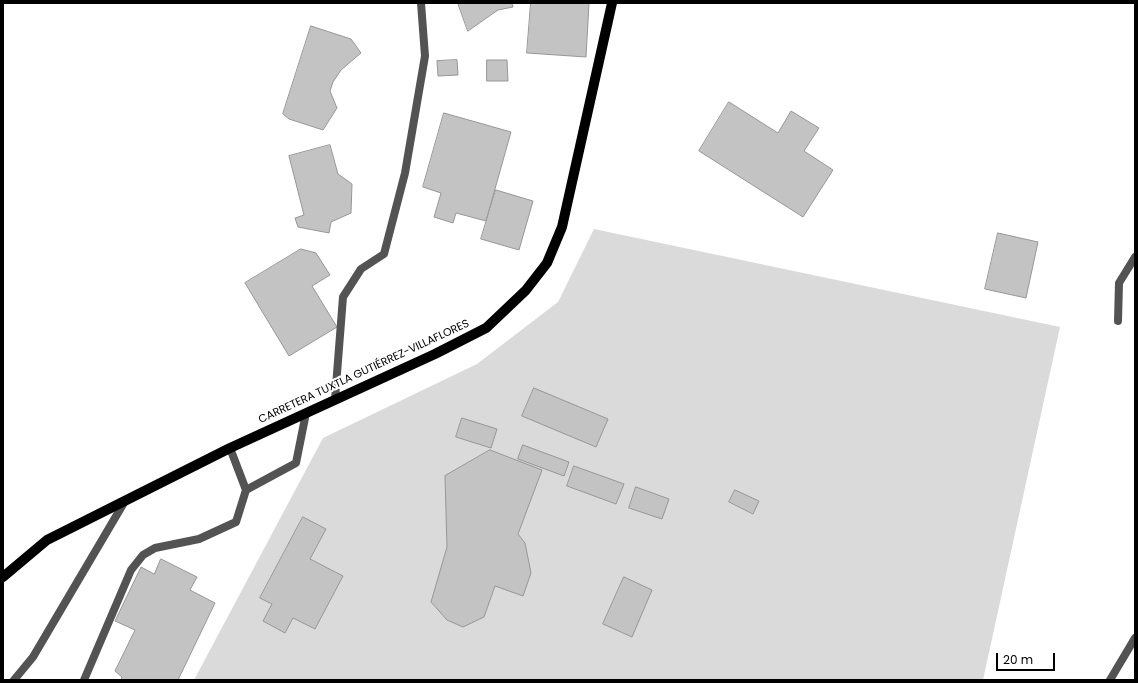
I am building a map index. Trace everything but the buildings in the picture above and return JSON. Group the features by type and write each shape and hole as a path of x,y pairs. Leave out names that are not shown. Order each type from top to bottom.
{"main road":[{"name":"CARRETERA TUXTLA GUTIÉRREZ-VILLAFLORES","path":"3,577 48,540 230,448 435,354 486,328 526,290 547,263 562,227 612,3"}],"street":[{"path":"335,399 343,296 361,269 384,254 405,173 425,56 421,3"},
{"path":"1118,321 1119,282 1135,257"},
{"path":"246,490 296,463 306,413"},
{"path":"84,680 131,570 142,555 155,548 199,539 236,522 246,490 230,448"},
{"path":"14,680 33,657 125,501"},
{"path":"1110,680 1135,638"}],"shaded area":[{"path":"594,229 1060,327 983,680 194,680 323,438 477,364 558,302"}]}
